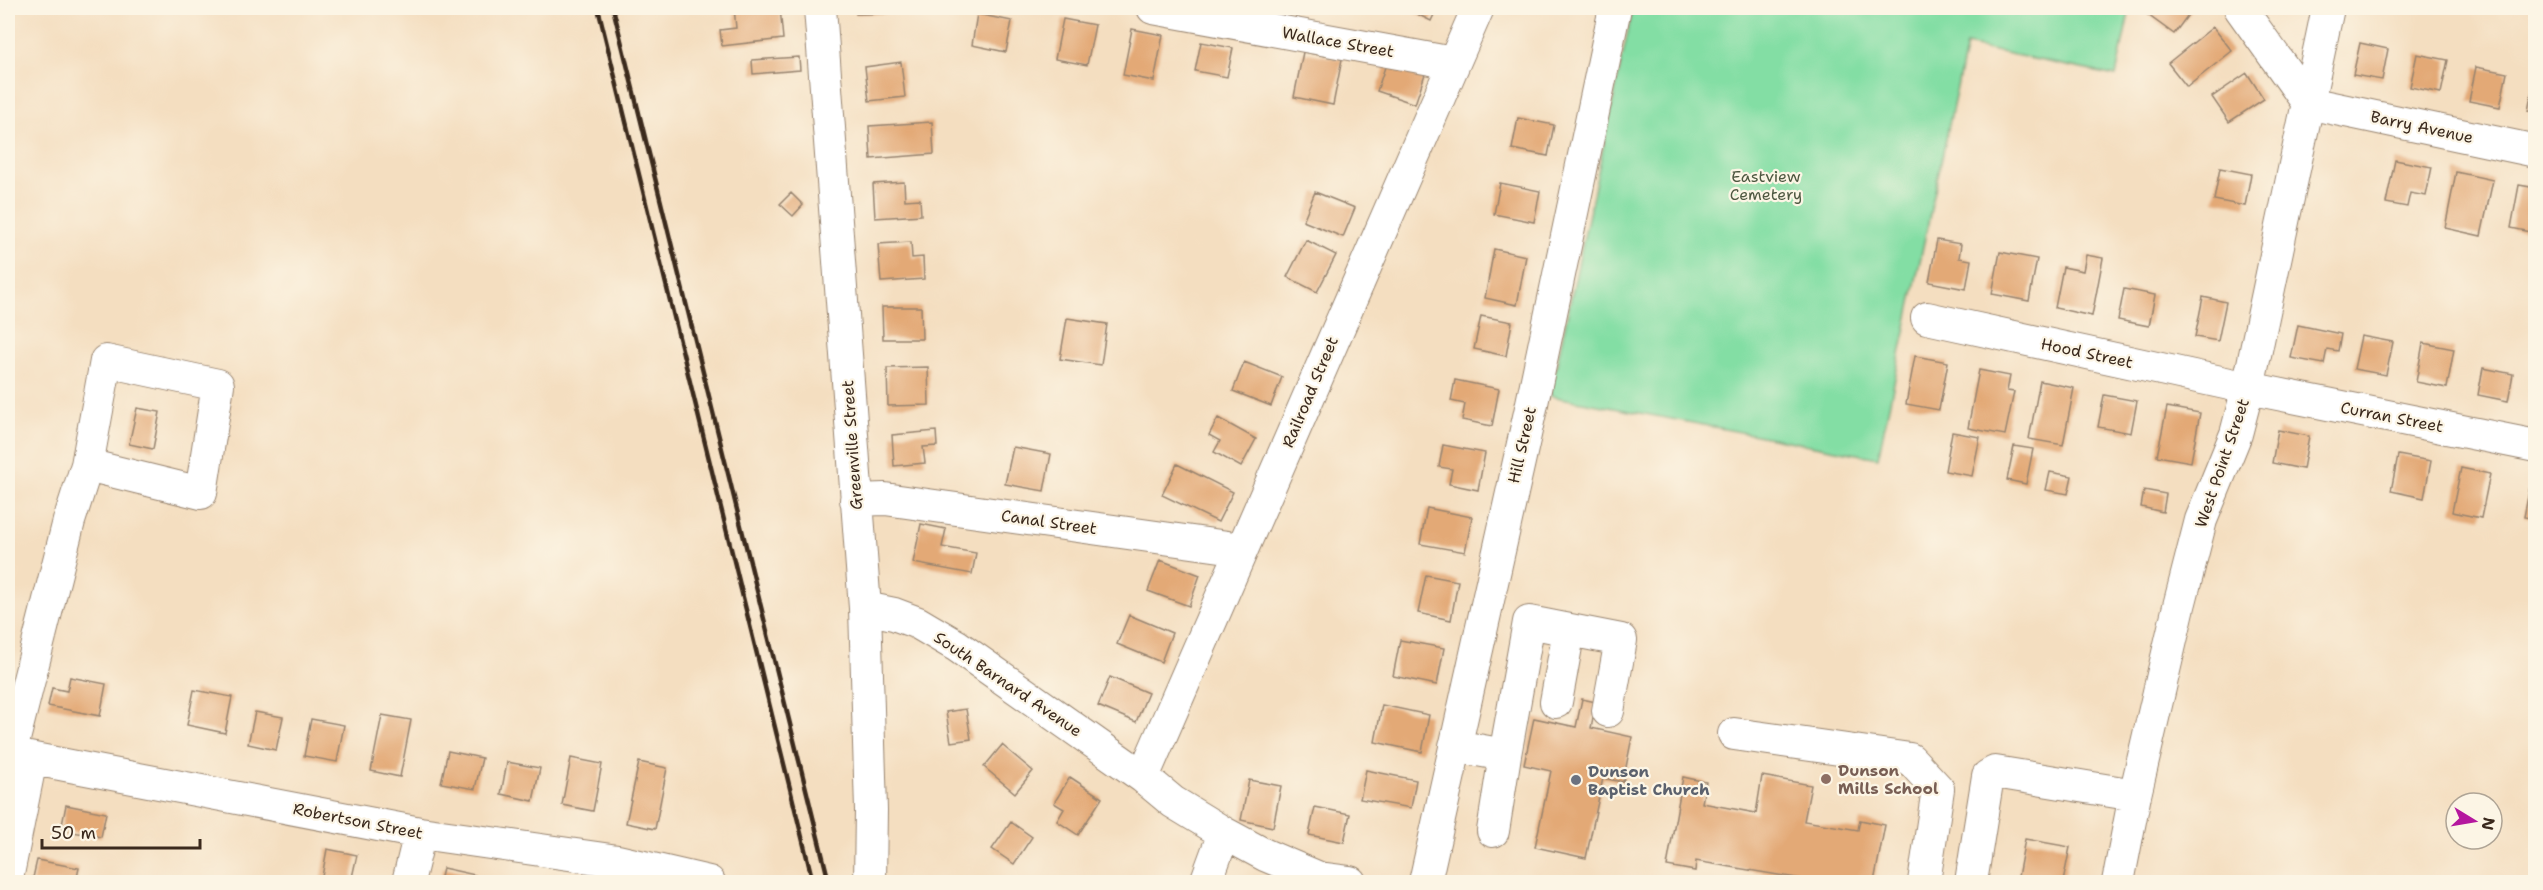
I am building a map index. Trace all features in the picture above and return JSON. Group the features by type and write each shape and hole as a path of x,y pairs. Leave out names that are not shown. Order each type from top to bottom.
{"street":[{"name":"Greenville Street","path":"819,8 865,608 871,810 870,882"},
{"name":"Wallace Street","path":"1154,8 1249,17 1453,63"},
{"name":"Railroad Street","path":"1143,777 1478,8"},
{"name":"Hill Street","path":"1425,882 1533,396 1615,8"},
{"path":"2240,8 2308,103"},
{"name":"West Point Street","path":"2118,882 2135,795 2201,520 2236,434 2248,388 2328,8"},
{"name":"Barry Avenue","path":"2308,103 2535,151"},
{"name":"Hood Street","path":"1927,318 2248,388"},
{"path":"8,874 16,756 69,521 87,465 106,360 218,385 201,493 87,465"},
{"name":"Curran Street","path":"2248,388 2535,446"},
{"name":"Canal Street","path":"856,500 885,499 1242,549"},
{"name":"South Barnard Avenue","path":"865,608 894,614 918,623 957,646 1143,777 1173,802 1224,833 1265,855 1319,878 1350,882"},
{"path":"1493,831 1529,622 1621,640 1608,711"},
{"path":"1556,702 1569,630"},
{"path":"1734,734 1910,759 1938,789 1923,882"},
{"path":"1455,746 1505,755"},
{"name":"Robertson Street","path":"16,756 420,832 618,861 709,882"},
{"path":"1971,882 1988,776 1995,772 2135,795"},
{"path":"408,882 420,832"},
{"path":"1206,882 1224,833"}],"green space":[{"name":"Eastview Cemetery","path":"1633,8 2130,8 2116,76 1966,45 1878,458 1550,396"}],"building":[{"path":"734,8 780,8 783,39 722,46 720,30 736,28"},
{"path":"856,8 900,8 900,13 856,14"},
{"path":"1405,8 1437,8 1431,21"},
{"path":"2153,8 2193,8 2174,34 2148,15"},
{"path":"977,14 1012,21 1006,52 972,45"},
{"path":"1063,19 1095,25 1087,65 1055,59"},
{"path":"2213,27 2232,51 2187,87 2168,63"},
{"path":"1132,29 1163,35 1154,81 1123,75"},
{"path":"1201,42 1233,48 1227,77 1195,71"},
{"path":"2360,43 2388,49 2382,80 2353,75"},
{"path":"1303,52 1342,59 1333,105 1294,97"},
{"path":"2417,54 2448,60 2441,93 2410,87"},
{"path":"799,57 800,70 753,74 752,60"},
{"path":"1388,58 1426,71 1415,104 1377,91"},
{"path":"901,62 905,97 869,101 865,67"},
{"path":"2476,67 2507,73 2500,107 2469,101"},
{"path":"2247,73 2264,99 2229,122 2212,97"},
{"path":"2534,80 2536,80 2536,113 2528,111"},
{"path":"1518,118 1554,125 1548,156 1512,149"},
{"path":"932,122 934,154 871,159 869,126"},
{"path":"2395,160 2432,167 2426,196 2410,193 2407,207 2386,203"},
{"path":"2220,168 2251,174 2245,206 2214,200"},
{"path":"2456,172 2493,180 2481,236 2445,228"},
{"path":"904,182 905,200 920,199 921,215 875,218 873,184"},
{"path":"1500,183 1540,191 1534,222 1494,214"},
{"path":"2519,185 2536,188 2536,233 2511,228"},
{"path":"1315,192 1355,208 1343,237 1303,221"},
{"path":"791,193 803,205 793,216 780,204"},
{"path":"1306,240 1336,255 1317,292 1287,277"},
{"path":"1937,240 1961,244 1959,258 1971,260 1966,289 1929,282"},
{"path":"911,242 912,258 923,257 924,279 881,282 878,244"},
{"path":"1494,249 1526,256 1517,305 1485,298"},
{"path":"2000,252 2037,259 2029,301 1992,294"},
{"path":"2086,255 2103,258 2092,316 2055,308 2063,267 2083,271"},
{"path":"2124,289 2155,295 2149,326 2118,320"},
{"path":"2203,297 2226,302 2218,341 2195,337"},
{"path":"882,307 921,307 922,339 883,339"},
{"path":"1481,316 1512,322 1506,356 1474,349"},
{"path":"1067,318 1107,324 1101,365 1060,359"},
{"path":"2298,325 2341,334 2338,351 2327,349 2324,364 2291,358"},
{"path":"2361,336 2393,342 2386,375 2354,369"},
{"path":"2423,343 2454,349 2447,388 2416,382"},
{"path":"1915,356 1948,362 1939,410 1906,404"},
{"path":"1244,362 1282,377 1271,406 1233,391"},
{"path":"928,367 929,405 888,406 887,368"},
{"path":"2483,368 2513,374 2508,401 2478,395"},
{"path":"1979,370 2010,376 2007,391 2014,392 2005,435 1968,428"},
{"path":"1455,380 1499,389 1492,426 1462,420 1465,404 1451,401"},
{"path":"2040,381 2074,388 2063,445 2029,439"},
{"path":"2104,395 2137,401 2131,433 2098,427"},
{"path":"2167,407 2200,413 2191,462 2157,456"},
{"path":"137,408 160,412 153,449 129,444"},
{"path":"1218,418 1256,439 1241,467 1214,452 1220,441 1209,435"},
{"path":"2278,430 2309,436 2303,469 2272,463"},
{"path":"936,431 937,446 923,447 925,463 894,466 892,435"},
{"path":"1952,432 1980,437 1972,476 1945,471"},
{"path":"1443,445 1485,453 1478,490 1449,484 1452,469 1439,467"},
{"path":"2014,446 2033,449 2026,484 2007,480"},
{"path":"1013,447 1051,454 1044,491 1005,484"},
{"path":"2398,455 2431,461 2424,498 2391,491"},
{"path":"1177,464 1233,492 1218,522 1162,495"},
{"path":"2461,468 2490,474 2481,518 2452,512"},
{"path":"2050,472 2072,476 2068,494 2046,490"},
{"path":"2530,486 2536,487 2536,519 2524,517"},
{"path":"2144,490 2166,494 2163,512 2141,507"},
{"path":"1427,508 1472,517 1465,552 1420,544"},
{"path":"921,524 946,529 942,547 976,553 972,574 913,563"},
{"path":"1160,560 1200,575 1189,606 1148,591"},
{"path":"1426,575 1458,581 1451,620 1418,613"},
{"path":"1129,615 1172,633 1161,662 1117,644"},
{"path":"1400,640 1444,648 1437,685 1393,676"},
{"path":"70,677 106,684 100,716 48,706 52,688 67,691"},
{"path":"1110,677 1148,693 1136,722 1098,706"},
{"path":"194,690 232,697 225,733 187,725"},
{"name":"Dunson Baptist Church","path":"1582,699 1596,702 1591,728 1632,737 1623,782 1603,778 1586,858 1535,847 1551,771 1524,765 1534,718 1576,727"},
{"path":"1382,705 1429,715 1422,752 1375,742"},
{"path":"966,709 971,739 951,742 946,712"},
{"path":"255,712 283,717 276,750 248,744"},
{"path":"382,715 411,720 400,777 371,771"},
{"path":"311,719 344,725 337,762 304,756"},
{"path":"1002,745 1033,771 1015,793 984,767"},
{"path":"448,751 482,758 475,789 441,783"},
{"path":"571,758 602,764 593,811 562,805"},
{"path":"507,762 540,768 533,801 501,794"},
{"path":"639,762 667,768 655,829 626,823"},
{"path":"1366,770 1416,780 1411,808 1360,799"},
{"path":"1762,776 1811,785 1804,821 1858,830 1860,820 1885,825 1874,882 1820,882 1696,861 1695,871 1667,866 1683,777 1706,782 1702,803 1756,813"},
{"path":"1070,777 1102,798 1078,835 1057,821 1064,809 1054,803"},
{"path":"1249,780 1281,786 1273,827 1241,820"},
{"path":"66,805 106,813 101,837 61,830"},
{"path":"1315,807 1350,814 1344,842 1309,835"},
{"path":"1011,822 1032,837 1014,864 992,849"},
{"path":"2025,839 2070,847 2063,882 2017,882"},
{"path":"327,849 357,855 351,882 321,882"},
{"path":"37,860 79,868 76,882 32,882"},
{"path":"443,868 475,875 473,882 440,882"}],"railway":[{"path":"598,8 813,882"},
{"path":"613,8 829,882"}],"place":[{"name":"Dunson Mills School","path":"1826,779"},
{"name":"Dunson Baptist Church","path":"1576,780"}]}
